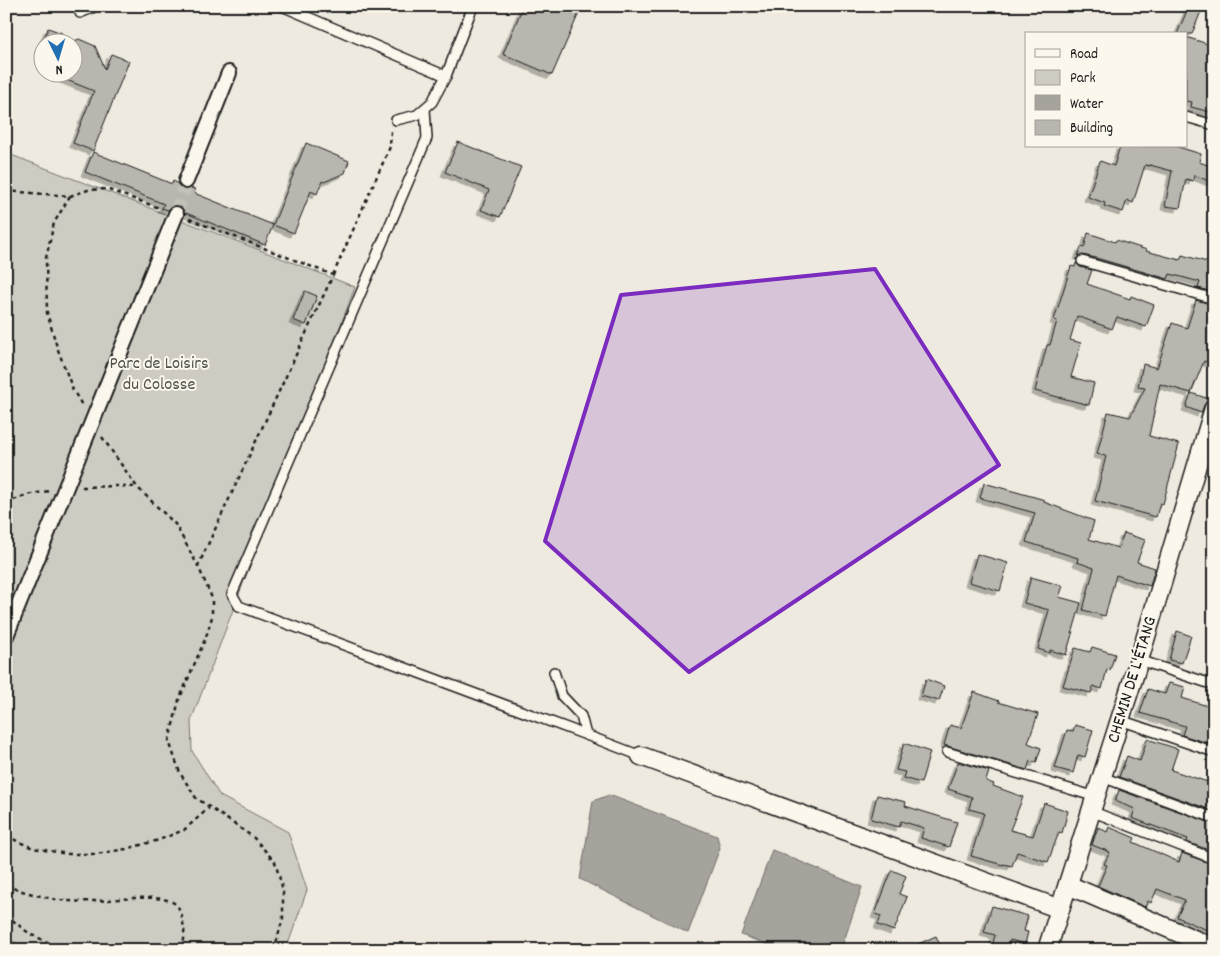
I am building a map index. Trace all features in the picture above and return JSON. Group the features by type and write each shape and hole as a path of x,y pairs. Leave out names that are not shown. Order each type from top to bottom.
{"street":[{"path":"186,181 229,73"},
{"path":"6,636 176,214"},
{"name":"CHEMIN DE L'ÉTANG","path":"1047,950 1139,660 1214,408"},
{"path":"641,756 1060,909"},
{"path":"1068,884 1214,948"}],"lane":[{"path":"80,14 93,6"},
{"path":"282,6 446,76"},
{"path":"396,120 418,116 432,102 446,76 473,6"},
{"path":"425,109 427,138 232,594 239,606 641,756"},
{"path":"1188,118 1214,125"},
{"path":"1082,261 1214,299"},
{"path":"1139,660 1214,685"},
{"path":"554,672 562,696 582,716 586,735"},
{"path":"1120,720 1214,752"},
{"path":"947,752 1093,804 1214,860"},
{"path":"1102,777 1214,818"}],"path":[{"path":"198,566 333,275 390,147 391,130"},
{"path":"6,191 70,196 88,190 106,189 333,275"},
{"path":"70,196 54,223 46,258 47,313 73,390 92,422 138,487 175,524 198,566 212,598 212,617 179,700 169,741 180,773 196,798 254,837 275,862 283,890 283,918 274,950"},
{"path":"6,836 33,848 68,854 96,854 126,849 159,840 184,830 210,808"},
{"path":"6,886 28,893 68,901 138,898 161,899 174,903 182,913 184,943 181,950"},
{"path":"6,915 30,934 65,950"}],"highlighted area":[{"path":"875,269 999,465 689,672 545,541 621,295"}],"green space":[{"name":"Parc de Loisirs du Colosse","path":"6,153 355,287 191,721 192,751 220,796 288,832 307,890 286,950 32,950 6,938"}],"water":[{"path":"609,795 717,836 720,848 688,933 580,879 593,801"},
{"path":"772,850 862,887 841,950 782,950 741,935"}],"building":[{"path":"523,6 582,6 552,75 503,54"},
{"path":"1189,6 1203,6 1192,34 1178,32"},
{"path":"48,28 59,32 47,32"},
{"path":"1188,38 1214,46 1214,113 1191,107 1192,102 1188,101"},
{"path":"82,40 95,46 105,69 111,54 129,61 93,151 73,143 94,91 72,82 82,82"},
{"path":"458,142 521,167 500,217 481,210 489,190 445,172"},
{"path":"306,143 349,161 345,173 324,182 322,181 317,194 311,191 294,233 273,225"},
{"path":"1119,148 1182,148 1201,154 1199,162 1214,167 1214,183 1194,175 1193,181 1186,179 1180,208 1165,206 1172,171 1145,165 1133,203 1127,200 1123,212 1104,206 1105,203 1088,197 1100,161 1114,166"},
{"path":"93,152 172,184 173,181 183,189 195,189 194,193 273,225 265,245 186,213 184,216 183,209 180,206 174,205 168,210 162,208 164,204 85,172"},
{"path":"1088,233 1180,260 1182,255 1214,264 1214,292 1198,288 1200,282 1170,274 1168,279 1096,258 1083,255 1078,256 1081,247 1084,248"},
{"path":"1076,263 1080,267 1092,270 1087,284 1130,299 1131,296 1154,305 1146,327 1117,317 1112,329 1077,316 1070,340 1081,343 1071,377 1094,383 1089,405 1035,391 1047,345 1050,345 1057,321 1054,320 1071,266 1075,267"},
{"path":"305,291 317,296 306,325 293,320"},
{"path":"1196,300 1214,305 1214,319 1209,335 1214,337 1214,364 1204,361 1191,393 1160,384 1149,436 1179,444 1163,504 1160,503 1156,517 1095,501 1106,456 1097,454 1108,412 1130,417 1145,388 1138,387 1143,364 1157,368 1172,323 1187,328"},
{"path":"1191,393 1209,399 1201,413 1186,407"},
{"path":"984,483 1045,500 1044,502 1094,521 1089,539 1118,548 1124,533 1145,540 1137,562 1155,568 1150,586 1116,575 1105,616 1083,610 1094,568 1077,562 1078,558 1026,542 1035,513 980,498"},
{"path":"977,554 1008,563 1000,591 969,582"},
{"path":"1031,577 1063,586 1059,597 1081,603 1066,655 1050,650 1050,653 1038,649 1049,610 1024,603"},
{"path":"1177,631 1191,636 1182,663 1169,660"},
{"path":"1092,647 1115,654 1110,670 1107,669 1102,689 1093,686 1091,693 1063,686 1075,648 1090,652"},
{"path":"926,679 944,686 939,701 921,696"},
{"path":"1169,683 1185,687 1182,698 1214,708 1214,745 1182,735 1185,726 1140,713 1148,689 1165,694"},
{"path":"974,692 998,702 1038,714 1028,743 1041,748 1036,763 1030,761 1027,770 944,745 950,725 961,728"},
{"path":"1075,725 1093,730 1085,757 1078,755 1073,773 1055,768 1067,730 1073,731"},
{"path":"1147,739 1178,749 1171,770 1214,784 1214,811 1119,777 1127,756 1140,761"},
{"path":"904,743 930,752 921,783 903,778 905,772 896,770"},
{"path":"958,762 989,771 986,781 994,784 993,786 1023,797 1010,830 1033,836 1044,803 1068,811 1062,833 1059,832 1048,862 1017,852 1012,866 971,856 984,813 969,809 972,797 948,789"},
{"path":"1119,790 1214,824 1214,852 1187,842 1188,839 1132,818 1135,809 1115,801"},
{"path":"877,795 906,802 905,806 957,822 949,847 921,838 924,828 901,821 899,827 871,819"},
{"path":"1098,827 1107,832 1109,827 1135,838 1133,842 1179,862 1182,853 1214,865 1214,933 1177,917 1185,900 1157,889 1151,903 1148,901 1145,907 1098,886 1107,865 1104,864 1110,852 1092,845"},
{"path":"892,870 906,876 899,894 907,897 894,931 878,925 881,916 875,914"},
{"path":"992,906 1028,916 1024,931 1028,932 1025,944 1010,940 1007,950 992,947 995,935 984,932"},
{"path":"936,936 942,950 905,950"}],"tunnel":[{"path":"176,214 186,181"}]}
